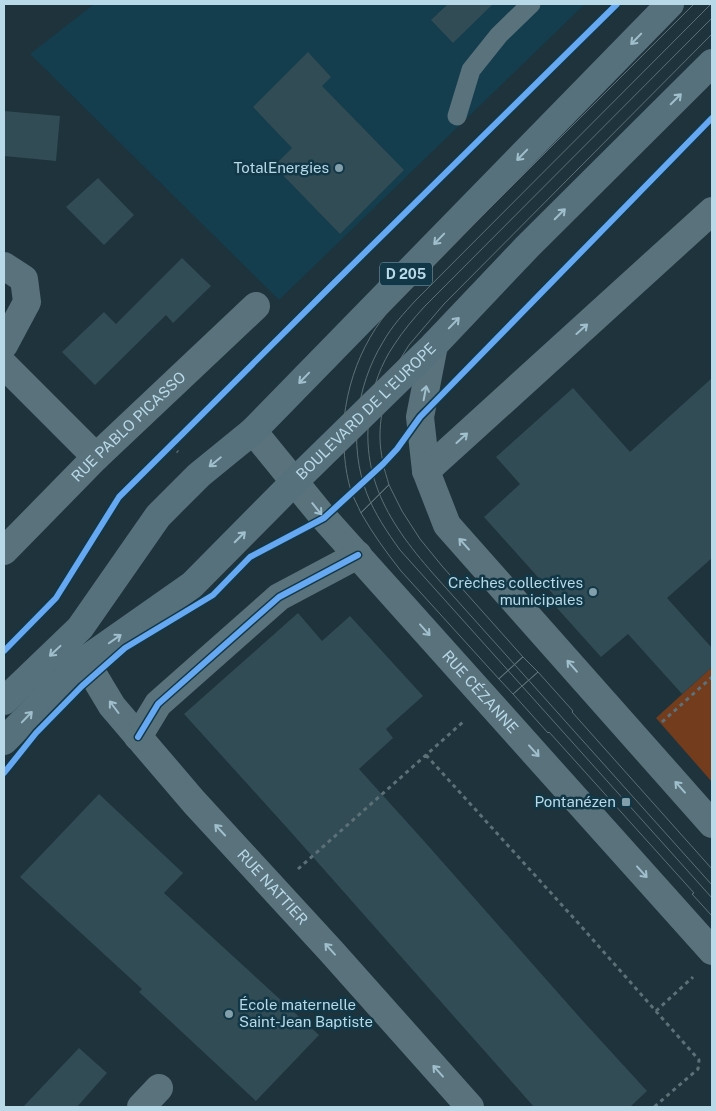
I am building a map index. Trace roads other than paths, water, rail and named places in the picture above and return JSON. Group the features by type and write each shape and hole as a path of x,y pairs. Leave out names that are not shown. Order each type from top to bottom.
{"main road":[{"name":"D 205","path":"253,431 670,4"},
{"name":"BOULEVARD DE L'EUROPE","path":"4,741 50,693 88,658 192,585 434,345 526,248 710,69"},
{"path":"4,701 80,628 158,516 199,475 253,431"}],"street":[{"path":"426,471 712,211"},
{"path":"4,266 24,279 27,302 4,345"},
{"name":"RUE PABLO PICASSO","path":"4,551 96,457 256,306"},
{"path":"434,345 420,417 426,471 447,525 712,824"},
{"path":"4,365 96,457"},
{"name":"RUE CÉZANNE","path":"253,431 324,518 712,951"},
{"path":"138,737 158,704 279,597 358,555"},
{"name":"RUE NATTIER","path":"88,658 94,676 112,706 138,737 194,802 332,951 470,1107"}],"lane":[{"path":"458,116 471,70 499,35 531,4"}],"tram line":[{"path":"360,402 344,419 353,376 361,356 381,320 394,304 694,4"},
{"path":"711,4 398,320 383,342 366,377 358,416 357,436 361,475 367,494 382,523 400,550 712,898"},
{"path":"712,18 425,306 409,325 389,352 375,384 371,400 368,436 370,462 376,485 386,507 412,548 712,885"},
{"path":"376,386 396,366 409,345 444,304 712,34"},
{"path":"396,366 388,389 380,425 381,449 389,485 361,513 351,491 345,464 344,419 396,366"},
{"path":"389,485 402,511 420,539 523,657 499,679 401,571 361,513 389,485"},
{"path":"523,657 538,672 513,694 499,679 523,657"},
{"path":"712,869 538,672 513,694 694,893 692,894 712,916"}],"place":[{"name":"TotalEnergies","path":"339,168"},
{"name":"Crèches collectives municipales","path":"593,592"},
{"name":"Pontanézen","path":"626,802"},
{"name":"École maternelle Saint-Jean Baptiste","path":"229,1014"}]}
